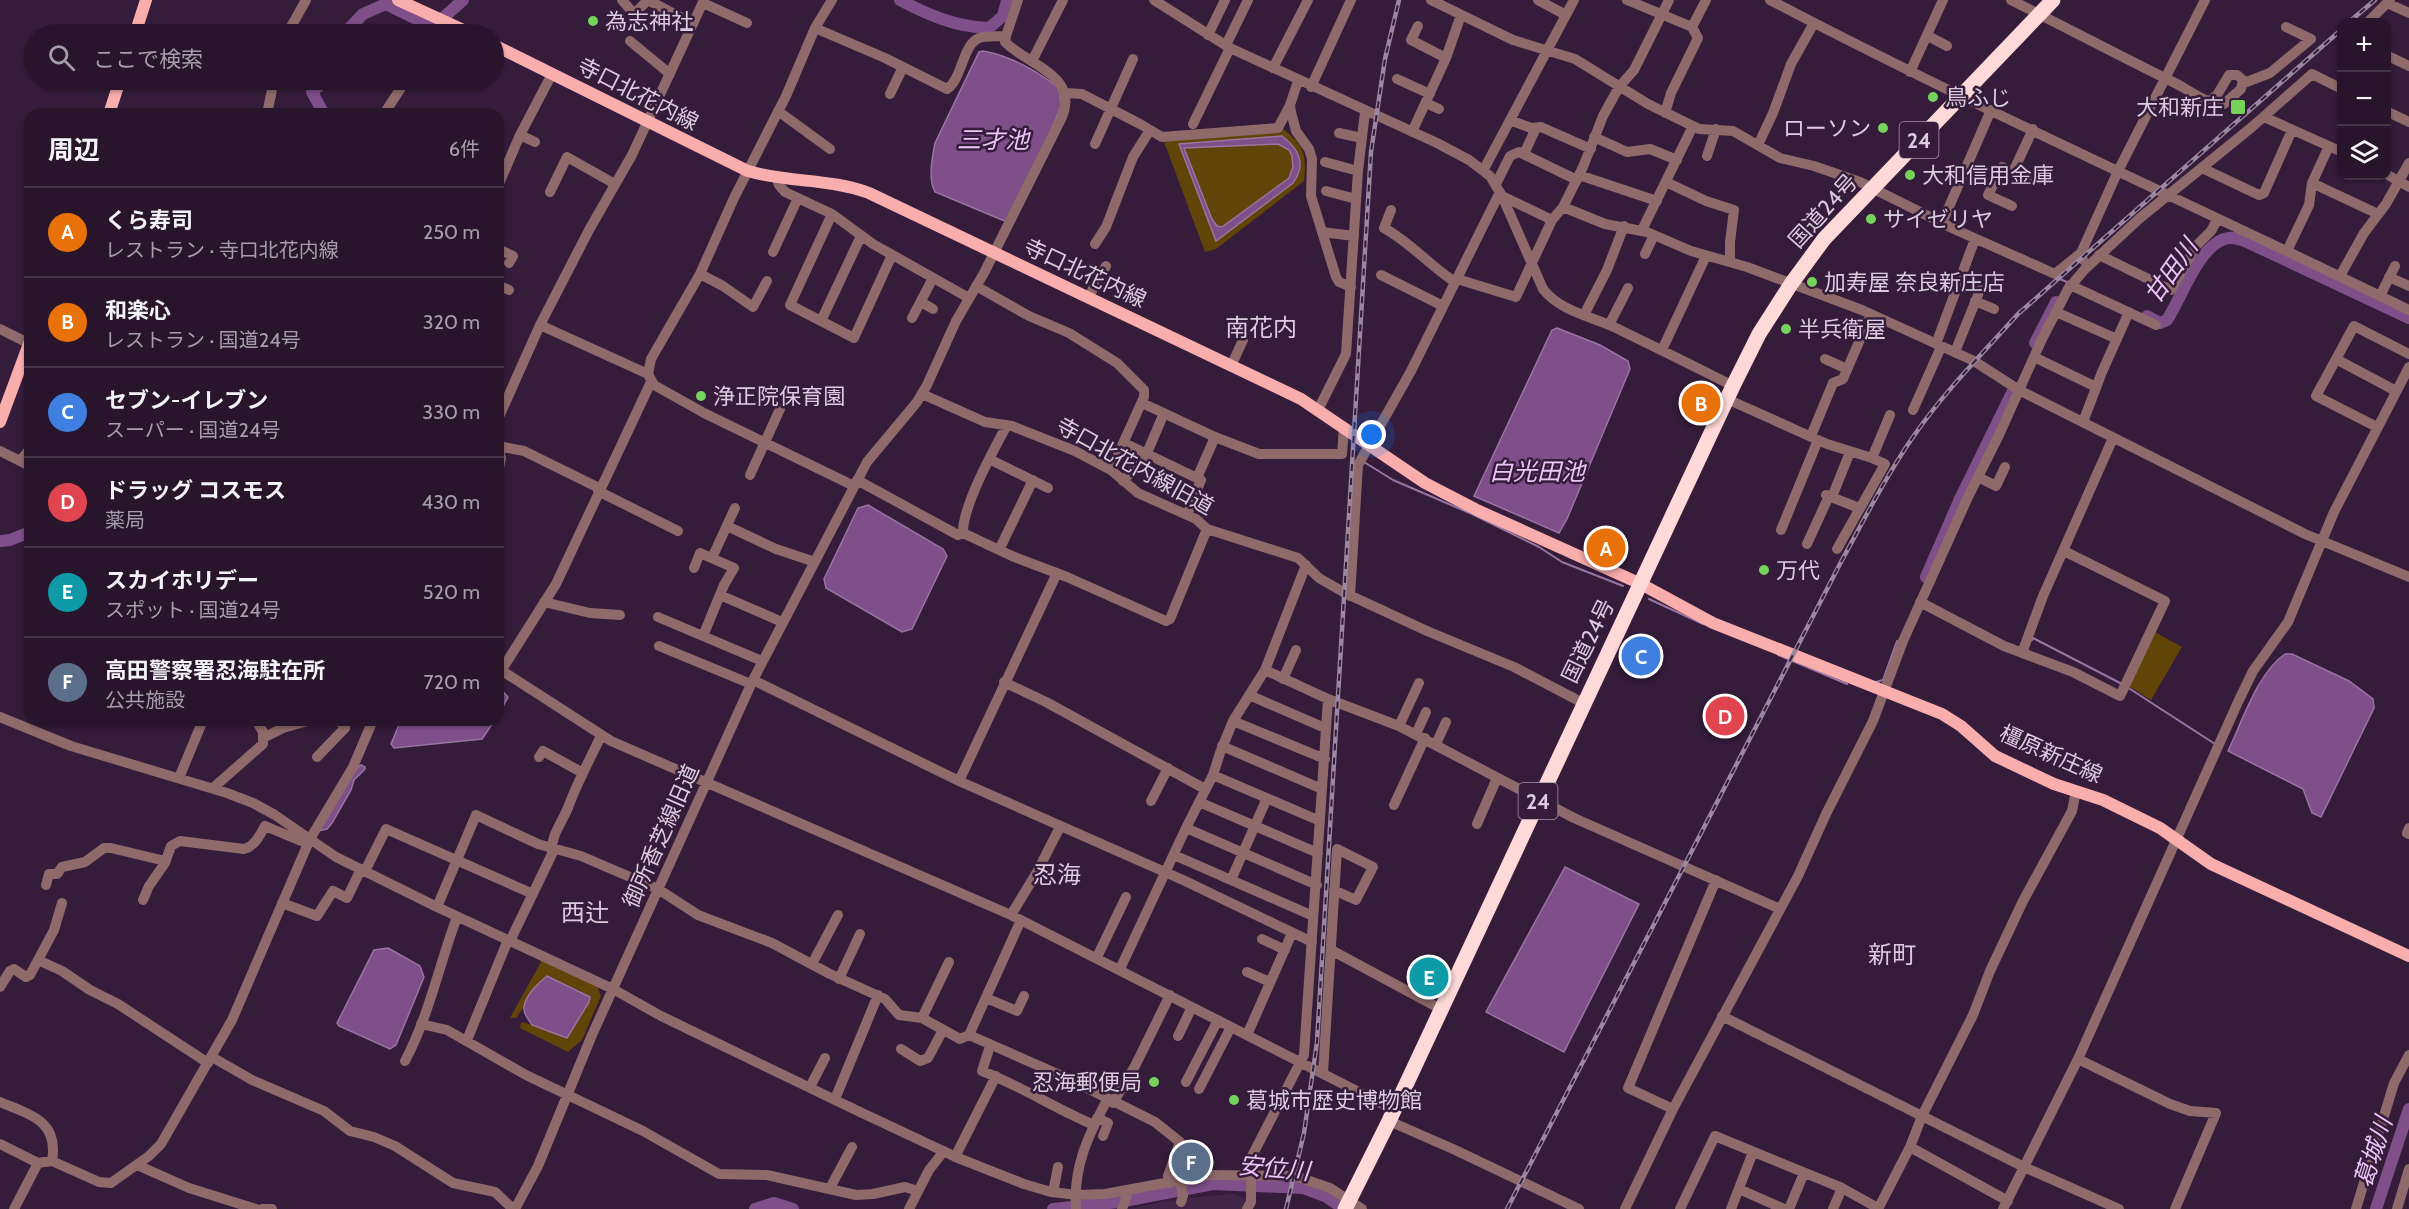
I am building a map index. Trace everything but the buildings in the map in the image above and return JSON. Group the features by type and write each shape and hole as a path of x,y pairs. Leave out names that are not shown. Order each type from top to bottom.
{"highway":[{"name":"国道24号","path":"1351,1206 1583,703 1759,334 1791,284 1824,239 2053,0"}],"main road":[{"path":"138,24 146,0"},
{"path":"398,0 423,5 450,24"},
{"name":"寺口北花内線","path":"504,50 748,171 776,177 832,182 855,188 1231,366 1318,410 1399,466 1447,495 1641,584"},
{"path":"111,108 117,90"},
{"path":"0,422 24,359"},
{"name":"橿原新庄線","path":"1641,584 1713,623 1942,714 1961,726 1995,756 2054,784 2103,800 2177,838 2211,864 2409,956"}],"street":[{"path":"293,24 306,0"},
{"path":"622,0 634,14 648,0 693,24"},
{"path":"504,663 560,574 650,378 651,359 700,274 815,28 832,0"},
{"path":"922,394 969,298 994,254 1062,117 1066,104 1066,93 1060,83 1005,42 1018,0"},
{"path":"1032,61 1063,0"},
{"path":"1155,0 1228,46 1298,81 1412,132 1484,170 1499,190 1549,297 1565,308 1609,325 1662,350 1730,392 1814,438 1872,458 1885,465 1837,549"},
{"path":"1208,35 1226,0"},
{"path":"1193,124 1248,0"},
{"path":"1272,68 1308,0"},
{"path":"1311,87 1351,0"},
{"path":"1431,0 1448,4 1461,15 1513,40 1575,59 1618,87 1693,126 1705,130 1733,131 1780,158 1835,172 1874,188 1974,241 2055,274 2081,253 2118,171 2205,0"},
{"path":"1538,0 1566,15"},
{"path":"1484,170 1574,0"},
{"path":"1627,0 1692,27 1698,38 1671,93 1665,113"},
{"path":"1391,210 1384,228 1456,280 1516,297 1551,220 1563,207 1578,178 1603,116 1618,87 1634,70 1669,0"},
{"path":"1692,27 1706,0"},
{"path":"1770,0 1961,97 2033,129 2217,220 2409,310"},
{"path":"1910,72 1943,0"},
{"path":"2011,0 2165,78 2224,105 2241,89 2244,83 2270,73 2311,39 2286,27"},
{"path":"504,406 540,325 648,122 704,1 747,23"},
{"path":"2372,18 2389,1 2409,13"},
{"path":"1412,132 1446,58 1461,15"},
{"path":"1758,145 1780,96 1791,64 1814,23"},
{"path":"1418,26 1411,40 1446,58"},
{"path":"815,28 947,89 953,82 973,42 982,38 1006,36"},
{"path":"1928,36 1947,46"},
{"path":"630,41 670,74"},
{"path":"2391,57 2409,66"},
{"path":"1095,144 1133,59"},
{"path":"890,94 903,67"},
{"path":"504,172 552,74"},
{"path":"1625,1209 1673,1109 1793,886 1843,777 1873,721 1920,602 2034,357 2073,282 2140,218 2264,117 2312,74 2337,86"},
{"path":"2210,100 2216,97 2229,75 2241,77 2244,83"},
{"path":"1397,79 1428,98 1439,109"},
{"path":"1066,93 1082,94 1162,138 1278,128 1290,105 1298,81"},
{"path":"268,108 272,90"},
{"path":"393,108 402,90"},
{"path":"1290,105 1296,130 1312,159 1310,189 1336,277 1339,282 1351,287"},
{"path":"1942,223 1991,110"},
{"path":"778,111 830,149"},
{"path":"1318,410 1346,354 1358,171 1365,111"},
{"path":"2391,113 2409,122"},
{"path":"2264,117 2337,150"},
{"path":"1510,120 1531,128 1540,127 1591,149"},
{"path":"1642,230 1693,126"},
{"path":"1524,154 1536,128"},
{"path":"1707,156 1716,129"},
{"path":"2013,172 2033,129"},
{"path":"1095,244 1106,227 1133,157 1150,130"},
{"path":"2202,168 2259,195 2264,193 2292,130"},
{"path":"1339,133 1362,138"},
{"path":"520,135 535,142"},
{"path":"1594,137 1627,152 1650,149 1677,160"},
{"path":"2287,251 2309,205 2312,183 2329,147"},
{"path":"1350,596 1358,465 1411,371 1456,280 1499,190 1510,156 1514,153 1524,154 1578,178 1657,201"},
{"path":"550,192 567,157 615,184"},
{"path":"1324,162 1358,171"},
{"path":"2340,276 2364,233 2386,204 2409,163"},
{"path":"2012,206 1988,195 2002,167 2031,180"},
{"path":"2391,176 2409,187"},
{"path":"776,177 781,189 832,214 861,237 969,298"},
{"path":"1666,182 1706,201 1734,210 1730,262"},
{"path":"2312,183 2378,214"},
{"path":"1499,190 1551,220"},
{"path":"1326,191 1356,199"},
{"path":"772,252 798,198"},
{"path":"1563,207 1605,224 1642,230 1706,256 1730,262 1871,314 1974,361 2019,390 2322,541 2409,577"},
{"path":"832,214 790,305 854,338 892,255"},
{"path":"2099,255 2172,290 2196,246 2211,231 2217,220"},
{"path":"1584,315 1607,270 1624,226"},
{"path":"1322,232 1354,236"},
{"path":"1645,254 1654,235"},
{"path":"821,321 861,237"},
{"path":"1913,410 1939,345 1974,241"},
{"path":"504,252 513,256 509,263"},
{"path":"2081,253 2085,269"},
{"path":"1662,350 1706,256"},
{"path":"1088,298 1106,266"},
{"path":"2380,296 2395,266"},
{"path":"700,274 723,286 753,307 767,281"},
{"path":"1381,275 1443,306"},
{"path":"2389,277 2409,286"},
{"path":"912,318 933,278"},
{"path":"2073,282 2156,325"},
{"path":"976,286 1029,316 1069,333 1117,363 1144,390 1142,403 1111,470"},
{"path":"504,288 509,290"},
{"path":"1609,325 1628,288"},
{"path":"1955,352 1980,290"},
{"path":"1975,301 1994,309"},
{"path":"921,302 933,309"},
{"path":"2056,312 2117,339"},
{"path":"2083,423 2096,387 2130,312"},
{"path":"1781,530 1833,382 1843,378 1871,314"},
{"path":"540,325 650,378 686,403 856,483 958,535 963,533 1166,621 1170,619 1207,529"},
{"path":"2377,427 2316,396 2354,326 2409,354"},
{"path":"0,329 24,340"},
{"path":"1231,366 1243,340"},
{"path":"2034,357 2096,387"},
{"path":"1825,359 1847,369"},
{"path":"2336,359 2396,391"},
{"path":"1910,1147 2006,1205 2078,1059 2253,671 2288,622 2334,512 2409,367"},
{"name":"寺口北花内線旧道","path":"922,394 986,422 1007,425 1062,445 1111,470 1138,493 1187,515 1203,524 1207,529 1298,558 1328,584 1350,596 1514,667 1583,703"},
{"name":"御所香芝線旧道","path":"514,1209 538,1166 613,989 762,661 873,454 922,394"},
{"path":"1142,403 1215,438 1259,454 1342,454 1344,428"},
{"path":"750,475 780,408"},
{"path":"1123,481 1147,453 1164,413"},
{"path":"1872,458 1890,416"},
{"path":"963,533 963,525 989,459 1007,425"},
{"path":"1197,478 1215,438"},
{"path":"2023,649 2043,596 2113,438"},
{"path":"1124,443 1201,480 1187,515"},
{"path":"504,448 524,451 678,531"},
{"path":"0,451 24,463"},
{"path":"1808,544 1850,452"},
{"path":"20,461 24,456"},
{"path":"989,459 1048,488"},
{"path":"1978,477 1996,486 2005,467"},
{"path":"999,550 1033,480"},
{"path":"1828,496 1859,508"},
{"path":"712,558 735,508"},
{"path":"727,526 776,549 815,562"},
{"path":"1920,602 2004,646 2023,649 2120,696 2165,601 2064,551"},
{"path":"694,568 700,553 734,568 703,636"},
{"path":"1120,969 1185,828 1213,775 1233,721 1265,670 1306,565"},
{"path":"959,781 1057,573"},
{"path":"720,595 782,622"},
{"path":"544,602 590,613 620,615"},
{"path":"658,617 762,661"},
{"path":"660,645 752,682 959,781 1166,873 1312,942"},
{"path":"1283,679 1296,650"},
{"path":"1265,670 1328,699 1421,736 1538,800 1684,868 1780,909"},
{"path":"504,674 602,736 1016,918 1097,957 1323,1073 1391,1115 1453,1149 1579,1209"},
{"path":"1004,682 1046,702 1205,789"},
{"path":"1399,726 1419,683"},
{"path":"1249,695 1325,728"},
{"path":"1247,1209 1251,1202 1249,1177 1252,1156 1304,1055 1328,699"},
{"path":"1394,805 1421,736 1426,712"},
{"path":"0,717 49,738 213,788 266,809 324,850 436,907 613,989 661,1016 955,1157 1024,1184 1075,1201 1221,1174 1249,1177 1290,1176 1304,1178 1330,1188 1351,1206"},
{"path":"1233,721 1325,759"},
{"path":"1436,744 1446,722"},
{"path":"179,778 201,726"},
{"path":"259,726 265,738"},
{"path":"213,788 259,749 265,738 290,726"},
{"path":"317,757 345,728 344,726"},
{"path":"0,1144 38,1163 52,1161 105,1183 111,1183 161,1144 238,1007 310,839 353,767 371,726"},
{"path":"467,1040 509,941 552,854 551,842 602,736"},
{"path":"1222,746 1322,789"},
{"path":"539,757 543,751 583,773"},
{"path":"1151,801 1168,768"},
{"path":"1213,775 1320,821"},
{"path":"1477,824 1497,778"},
{"path":"1680,1209 1715,1136 1842,1188 1878,1208 1973,1016 1990,971 2023,901 2072,812 2076,791"},
{"path":"1231,880 1267,798"},
{"path":"1199,802 1318,853"},
{"path":"436,907 476,815 552,848 581,856 658,889 698,915 772,943 839,978 878,995 890,1002 899,1015 922,1018 960,1039 969,1035 986,998 1016,918 1060,827"},
{"path":"143,900 171,846 180,841 237,849 250,847 265,826 301,841 310,839"},
{"path":"282,903 317,916 333,891 347,898 386,828 533,894"},
{"path":"1185,828 1317,885"},
{"path":"2409,828 2409,834"},
{"path":"46,885 49,874 57,874 66,865 90,860 104,848 165,861"},
{"path":"1323,1073 1334,890 1337,849 1373,867 1356,900 1334,890"},
{"path":"1174,855 1313,916"},
{"path":"1673,1109 1628,1088 1716,880"},
{"path":"1097,957 1126,897"},
{"path":"0,987 10,971 14,969 26,977 30,975 54,930 62,903"},
{"path":"812,964 838,915"},
{"path":"405,1061 440,973 457,917"},
{"path":"1247,1035 1292,933"},
{"path":"839,978 860,934"},
{"path":"1262,939 1285,950"},
{"path":"1331,950 1441,1010"},
{"path":"38,960 62,971 90,990 118,1004 210,1060 324,1111 350,1131 374,1137 395,1146 453,1183 495,1192 514,1209"},
{"path":"922,1018 949,962"},
{"path":"1247,972 1270,982"},
{"path":"835,1099 878,995"},
{"path":"1075,1201 1079,1166 1096,1121 1135,1066 1170,995"},
{"path":"986,998 1017,1011 1024,996"},
{"path":"1178,1036 1192,1007"},
{"path":"1722,1016 2024,1167 2119,1209"},
{"path":"1185,1082 1218,1020"},
{"path":"421,1024 447,1030 467,1040 510,1066 644,1131 719,1174 766,1175 864,1196 905,1187 918,1191"},
{"path":"1203,1087 1210,1059 1231,1027"},
{"path":"902,1049 920,1061 928,1058 943,1030"},
{"path":"969,1035 1069,1079 1155,1122 1180,1142 1168,1176 1176,1182 1182,1198"},
{"path":"990,1046 982,1071 1096,1121 1108,1123 1103,1136"},
{"path":"2356,1209 2394,1083 2409,1055"},
{"path":"810,1087 825,1058"},
{"path":"2078,1059 2170,1104 2190,1111 2216,1113 2175,1209"},
{"path":"955,1157 996,1076"},
{"path":"0,1102 34,1116 46,1126 53,1142 52,1161"},
{"path":"830,1188 852,1147"},
{"path":"909,1209 935,1161 944,1151"},
{"path":"1731,1209 1753,1152"},
{"path":"14,1209 38,1163"},
{"path":"136,1165 189,1188 256,1209"},
{"path":"1053,1192 1058,1167"},
{"path":"2397,1209 2409,1169"},
{"path":"1789,1209 1804,1173"},
{"path":"1833,1209 1842,1188"},
{"path":"1739,1189 1784,1209"},
{"path":"1123,1208 1128,1193"},
{"path":"262,1209 272,1209"}],"shaded area":[{"path":"1283,129 1300,146 1305,164 1304,181 1216,249 1205,252 1163,139"},
{"path":"2153,631 2182,647 2151,700 2127,685"},
{"path":"542,960 597,986 601,996 582,1040 568,1052 520,1028 521,1023 567,1038 590,997 547,976 516,1018 510,1018"},
{"path":"1234,1194 1248,1200 1244,1209 1129,1209 1175,1200 1185,1204 1188,1198"}],"water":[{"name":"三才池","path":"979,52 1004,56 1023,65 1059,88 1061,106 1045,145 1007,222 935,192 932,181 931,168 935,143"},
{"path":"1282,136 1297,152 1300,169 1293,183 1216,241 1179,144","holes":["1278,144 1289,150 1293,167 1289,178 1222,227 1217,226 1212,219 1184,148"]},
{"name":"白光田池","path":"1557,328 1600,345 1628,361 1630,369 1559,533 1474,496 1552,330"},
{"path":"868,505 943,549 947,556 912,629 902,632 826,588 824,579 858,508"},
{"path":"2285,654 2292,654 2349,681 2373,699 2374,708 2321,817 2312,813 2303,789 2228,751 2259,685 2275,662"},
{"path":"504,693 508,697 504,705"},
{"path":"398,726 491,726 482,739 394,748 391,744"},
{"path":"361,765 365,769 354,780 351,790 332,823 327,829 318,831 355,770"},
{"path":"1565,867 1639,904 1564,1052 1486,1012"},
{"path":"388,948 420,966 424,977 396,1045 390,1049 339,1026 337,1023 374,950"},
{"path":"547,976 590,997 567,1038 532,1025 524,1012 529,994"}],"waterway":[{"path":"436,24 463,0"},
{"path":"900,0 943,19 989,28 1003,16 1007,0"},
{"path":"354,24 363,14 386,4 427,24"},
{"path":"314,90 312,92 321,108"},
{"name":"甘田川","path":"2147,316 2160,323 2167,320 2206,252 2215,244 2230,238 2247,242 2409,318"},
{"path":"2057,278 2067,282"},
{"name":"甘田川","path":"2035,343 2056,302"},
{"name":"甘田川","path":"1926,577 1960,499 2012,393"},
{"path":"1364,462 1393,480 1472,514 1539,547 1562,562 1623,586"},
{"path":"0,541 24,534"},
{"path":"1649,599 1703,624"},
{"path":"2032,640 2033,638 2122,684"},
{"path":"1876,682 1883,680 1897,641"},
{"path":"1778,655 1847,684"},
{"path":"2127,687 2215,744"},
{"name":"葛城川","path":"2376,1209 2409,1109"},
{"name":"安位川","path":"1053,1209 1119,1202 1213,1184 1303,1188 1327,1197 1344,1209"},
{"name":"安位川","path":"755,1209 774,1203 793,1209"}],"railway":[{"path":"1286,1209 1304,1133 1317,1042 1371,152 1385,59 1399,0"},
{"path":"2354,18 2375,0"},
{"path":"1507,1209 1842,560 1885,482 1925,420 2018,314 2337,33"}],"place":[{"name":"為志神社","path":"593,21"},
{"name":"鳥ふじ","path":"1933,97"},
{"name":"大和新庄","path":"2238,107"},
{"name":"ローソン","path":"1883,128"},
{"name":"大和信用金庫","path":"1910,175"},
{"name":"サイゼリヤ","path":"1871,219"},
{"name":"加寿屋 奈良新庄店","path":"1812,282"},
{"name":"半兵衛屋","path":"1786,329"},
{"name":"浄正院保育園","path":"701,396"},
{"name":"和楽心","path":"1701,403"},
{"name":"くら寿司","path":"1606,548"},
{"name":"万代","path":"1764,570"},
{"name":"セブン-イレブン","path":"1641,656"},
{"name":"ドラッグ コスモス","path":"1725,716"},
{"name":"スカイホリデー","path":"1429,977"},
{"name":"忍海郵便局","path":"1154,1082"},
{"name":"葛城市歴史博物館","path":"1234,1100"},
{"name":"高田警察署忍海駐在所","path":"1191,1162"}],"district":[{"name":"南花内","path":"1261,327"},
{"name":"忍海","path":"1057,874"},
{"name":"西辻","path":"585,912"},
{"name":"新町","path":"1892,954"}]}
